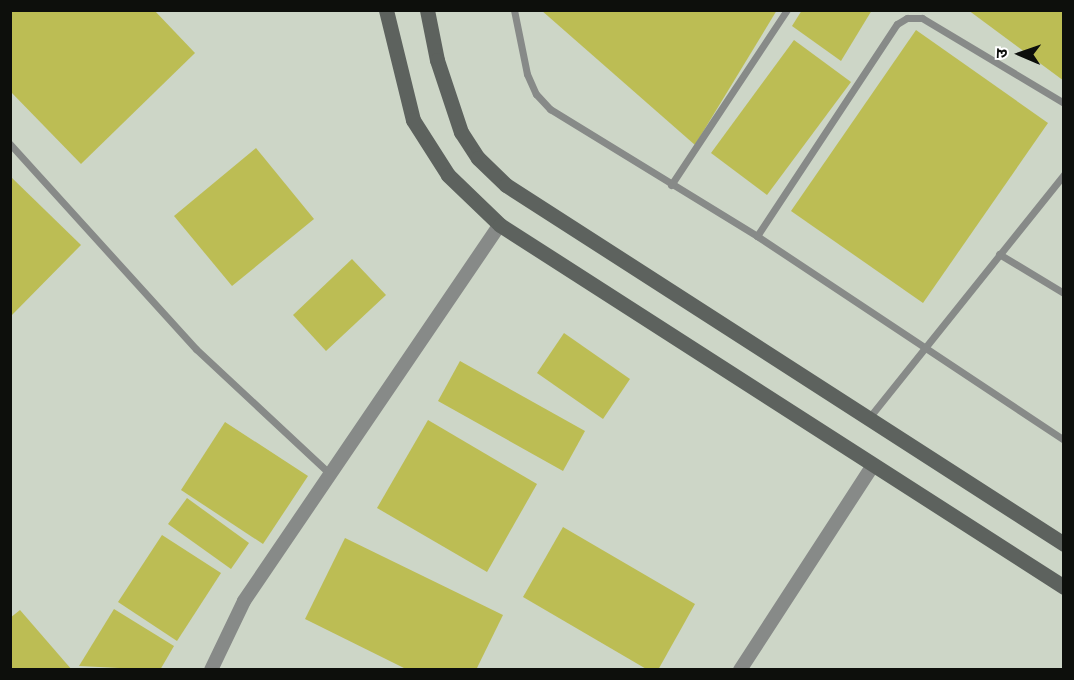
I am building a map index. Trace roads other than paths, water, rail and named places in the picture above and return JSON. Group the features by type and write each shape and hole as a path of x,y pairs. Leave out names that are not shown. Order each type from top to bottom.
{"main road":[{"path":"386,10 413,120 448,175 500,225 1064,587"},
{"path":"427,10 437,60 461,132 478,158 506,184 1064,544"}],"street":[{"path":"211,669 244,601 500,225"},
{"path":"740,669 873,465"}],"lane":[{"path":"514,10 527,74 536,94 572,125 757,236 1063,439"},
{"path":"671,185 787,10"},
{"path":"757,236 897,24 909,14 922,18 1064,103"},
{"path":"10,144 196,349 329,473"},
{"path":"868,419 1064,174"},
{"path":"999,254 1064,293"}]}
